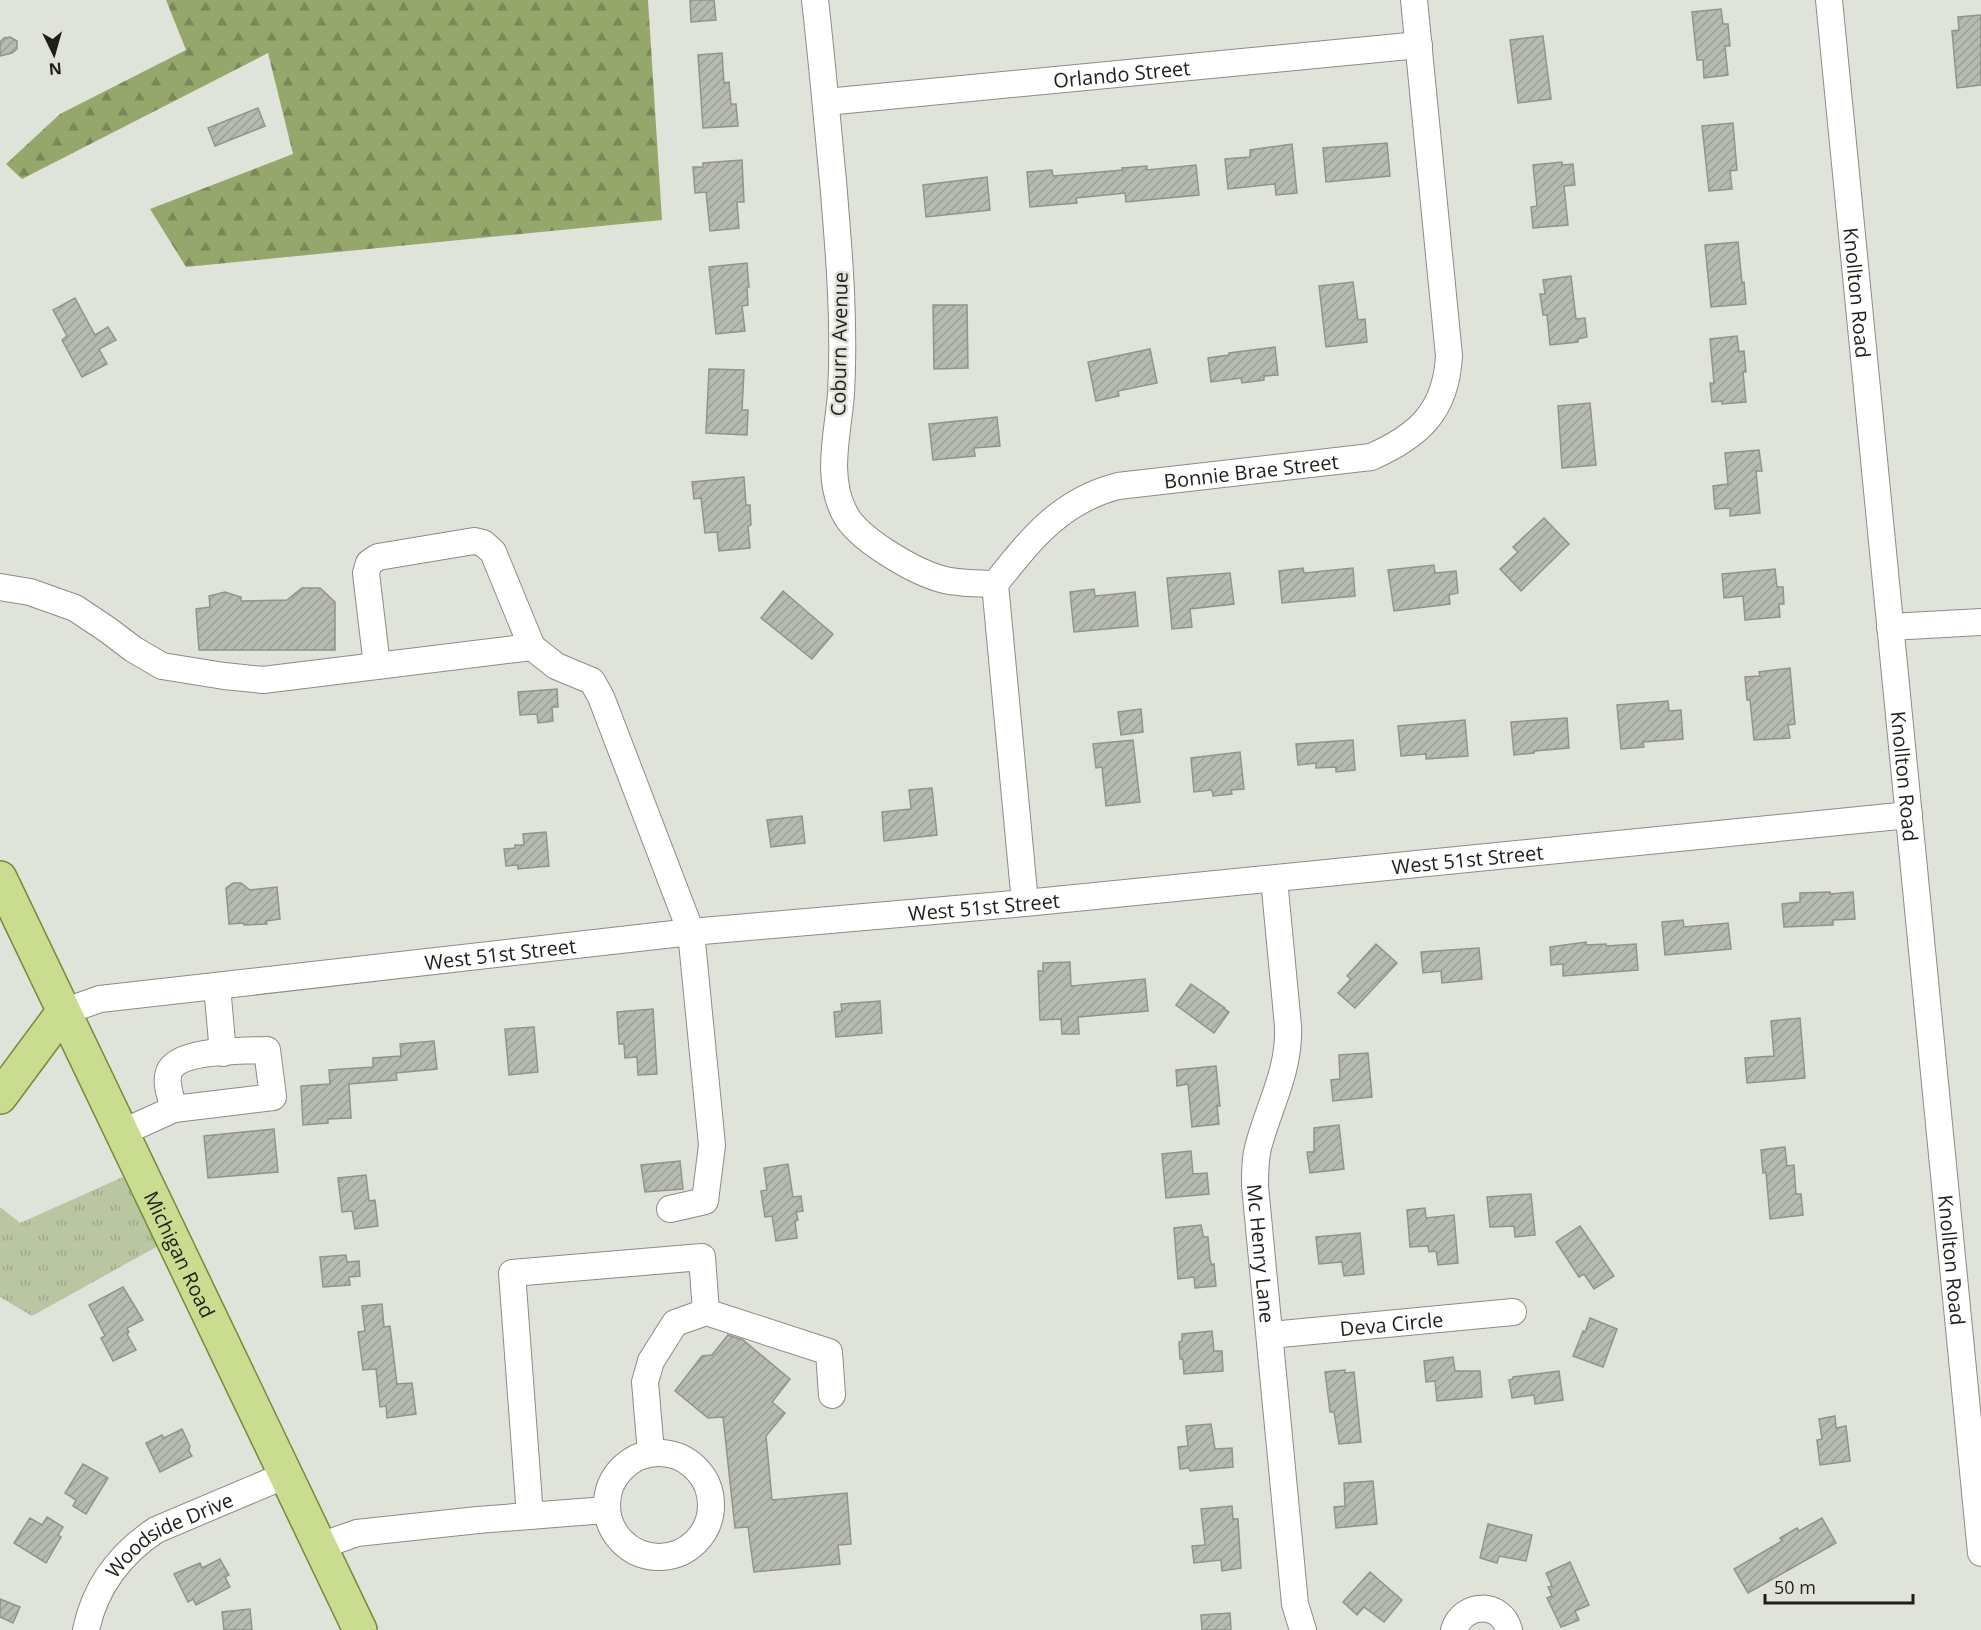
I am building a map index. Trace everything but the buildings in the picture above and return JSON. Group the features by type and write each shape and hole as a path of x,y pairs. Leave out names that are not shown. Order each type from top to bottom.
{"main road":[{"name":"Michigan Road","path":"0,878 360,1630"},
{"path":"0,1096 63,1012"}],"street":[{"name":"Coburn Avenue","path":"815,0 842,294 842,358 834,470 839,502 845,515 869,542 908,564 941,579 995,584"},
{"name":"Bonnie Brae Street","path":"995,584 1049,521 1097,492 1134,483 1371,458 1396,446 1425,423 1446,383 1449,356 1414,0"},
{"name":"Knollton Road","path":"1829,0 1981,1553"},
{"name":"Orlando Street","path":"825,102 1419,45"},
{"path":"377,666 366,573 369,563 378,557 474,541 483,543 493,552 532,647 556,666 592,681 602,697 691,932 712,1145 705,1201 670,1209"},
{"path":"995,584 1025,903"},
{"path":"0,587 30,592 75,608 133,649 162,666 224,676 263,680 532,647"},
{"path":"1890,627 1981,622"},
{"name":"West 51st Street","path":"63,1012 100,999 691,932 1025,903 1910,815"},
{"name":"Mc Henry Lane","path":"1274,879 1288,1044 1283,1075 1259,1144 1255,1174 1295,1604 1302,1630"},
{"path":"217,986 223,1053"},
{"path":"122,1133 174,1109 273,1097 267,1050 184,1058 170,1069 168,1077 174,1109"},
{"path":"530,1516 512,1273 702,1257 706,1312"},
{"path":"651,1453 645,1382 651,1362 675,1323 706,1312 829,1353 832,1395"},
{"name":"Deva Circle","path":"1270,1335 1514,1312"},
{"path":"651,1453 669,1453 686,1460 699,1471 708,1486 711,1503 709,1521 700,1537 687,1549 671,1556 653,1557 636,1552 621,1542 611,1527 606,1510 607,1494 613,1479 623,1467 636,1458 651,1453"},
{"name":"Woodside Drive","path":"86,1630 95,1599 104,1582 120,1560 141,1540 156,1530 286,1475"},
{"path":"320,1546 357,1533 478,1520 606,1510"},
{"path":"1454,1630 1462,1615 1480,1608 1490,1609 1499,1614 1506,1621 1509,1630"}],"green space":[{"path":"166,0 648,0 662,220 186,267 150,209 293,154 268,53 22,179 6,164 60,114 186,50"},
{"path":"123,1177 158,1246 32,1316 0,1297 0,1207 20,1223"}]}
